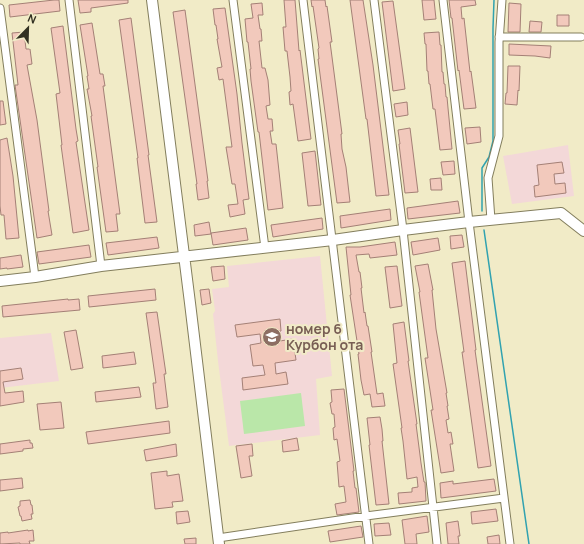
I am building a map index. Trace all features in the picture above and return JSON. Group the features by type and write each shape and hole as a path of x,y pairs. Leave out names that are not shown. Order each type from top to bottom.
{"street":[{"path":"69,0 101,266"},
{"path":"152,0 218,541 366,516 504,498"},
{"path":"233,0 265,248"},
{"path":"303,0 369,544"},
{"path":"374,0 403,230 437,544"},
{"path":"443,0 510,544"},
{"path":"491,220 488,178 499,136 499,37 502,0"},
{"path":"0,8 35,277"},
{"path":"499,37 581,37"},
{"path":"0,281 101,266 333,240 470,222 561,213 584,231"}],"shaded area":[{"path":"568,145 574,196 512,204 503,156"},
{"name":"номер 6 Курбон ота","path":"320,256 332,376 316,379 320,435 229,446 218,361 212,289 229,287 227,266"},
{"path":"51,333 59,381 0,388 0,338"}],"green space":[{"path":"301,393 305,426 244,434 240,401"}],"building":[{"path":"59,0 60,11 10,17 9,5"},
{"path":"78,0 128,0 128,3 91,8 91,12 80,13"},
{"path":"284,0 295,0 299,51 300,50 311,139 298,141 293,104 290,105 290,77 287,51 285,51 283,27 286,27"},
{"path":"311,0 325,0 326,7 327,6 332,42 330,42 342,134 342,149 346,167 350,202 337,203 318,59 319,48"},
{"path":"350,0 363,0 373,65 389,195 376,196 367,119"},
{"path":"422,0 434,0 436,19 424,20"},
{"path":"449,0 475,0 476,5 461,7 462,19 464,18 476,108 464,109"},
{"path":"393,1 405,89 393,91 382,2"},
{"path":"262,3 263,15 258,15 262,41 259,41 262,68 265,68 268,80 270,105 266,106 268,119 272,119 273,131 270,131 272,144 276,144 283,208 268,210 259,132 251,81 245,19 253,18 251,4"},
{"path":"509,3 521,4 520,32 508,32"},
{"path":"225,8 249,199 243,200 245,214 230,217 228,205 238,204 235,184 232,184 226,147 232,147 223,79 219,80 217,68 222,67 213,9"},
{"path":"185,10 208,181 209,198 198,200 173,12"},
{"path":"557,15 569,15 569,26 557,26"},
{"path":"131,18 157,222 145,223 138,158 119,20"},
{"path":"530,21 542,22 541,32 529,32"},
{"path":"92,23 100,74 103,74 105,86 103,86 120,214 116,214 118,231 106,232 92,116 87,89 89,89 88,76 80,25"},
{"path":"63,26 78,141 76,142 89,230 73,233 61,145 56,94 60,93 51,28"},
{"path":"24,32 26,49 30,49 32,64 27,65 37,120 52,235 37,238 15,85 18,85 12,33"},
{"path":"439,32 442,72 447,97 452,149 440,150 435,109 433,109 427,71 424,33"},
{"path":"509,44 551,46 550,58 509,55"},
{"path":"508,66 520,66 517,105 505,104"},
{"path":"0,101 3,101 6,124 0,125"},
{"path":"407,102 408,115 396,117 394,104"},
{"path":"480,127 481,142 467,144 465,128"},
{"path":"410,128 418,192 405,193 398,130"},
{"path":"7,138 13,176 19,238 6,239 4,215 1,215 0,206 0,140"},
{"path":"315,151 321,205 308,206 302,153"},
{"path":"454,161 455,174 443,175 441,162"},
{"path":"562,162 564,173 554,174 555,184 565,183 566,193 535,197 534,186 539,185 537,165"},
{"path":"441,178 442,190 431,190 430,179"},
{"path":"458,201 460,213 408,219 407,208"},
{"path":"390,209 391,220 341,228 340,216"},
{"path":"322,218 323,229 273,237 271,225"},
{"path":"209,222 211,234 195,236 194,225"},
{"path":"246,228 248,240 213,245 211,233"},
{"path":"462,235 464,247 451,249 450,236"},
{"path":"157,237 159,248 108,255 106,243"},
{"path":"438,238 440,250 413,255 411,242"},
{"path":"395,242 397,255 370,258 369,254 356,255 360,272 364,313 365,312 368,326 377,394 383,393 385,406 372,407 370,394 364,395 361,380 359,354 350,295 346,247 360,247"},
{"path":"89,245 91,257 39,264 37,252"},
{"path":"21,255 23,267 0,269 0,258"},
{"path":"465,261 475,350 491,466 478,468 462,352 464,352 452,263"},
{"path":"428,264 433,290 436,329 447,393 449,419 446,420 448,433 451,432 453,444 450,444 454,471 441,473 431,410 433,410 425,358 428,358 420,292 415,266"},
{"path":"224,266 225,279 213,281 211,267"},
{"path":"397,266 402,306 390,308 385,267"},
{"path":"155,289 156,300 89,307 88,296"},
{"path":"209,289 211,303 202,305 200,290"},
{"path":"79,299 80,310 3,317 2,306"},
{"path":"157,312 166,374 164,374 168,407 156,409 153,383 156,383 146,313"},
{"path":"280,319 281,331 271,333 273,342 293,339 296,360 275,363 276,374 286,372 288,384 243,390 242,378 265,375 263,365 253,366 250,345 261,343 260,334 237,337 235,325"},
{"path":"404,322 421,463 425,482 426,501 399,504 398,493 412,492 412,488 418,487 417,477 407,479 393,364 397,363 393,324"},
{"path":"76,330 83,368 71,370 64,332"},
{"path":"134,352 136,364 103,368 102,356"},
{"path":"21,368 23,379 3,382 5,393 23,391 24,402 0,406 0,371"},
{"path":"139,387 141,397 96,402 95,392"},
{"path":"344,389 359,512 337,515 335,504 346,502 344,486 339,487 337,462 340,461 337,439 334,440 334,414 332,414 330,403 332,402 331,390"},
{"path":"61,402 64,428 40,430 37,404"},
{"path":"380,417 389,504 376,505 367,418"},
{"path":"169,421 170,433 88,444 86,432"},
{"path":"297,438 299,450 283,452 282,441"},
{"path":"30,440 33,448 0,454 0,444"},
{"path":"176,444 177,456 146,461 144,450"},
{"path":"252,444 253,456 249,456 252,476 241,478 236,446"},
{"path":"167,471 167,476 179,474 183,501 172,502 173,507 155,509 151,473"},
{"path":"22,478 23,488 0,491 0,480"},
{"path":"494,479 496,491 441,498 440,483 453,481 453,484"},
{"path":"30,500 33,514 31,514 32,519 22,521 18,507 20,506 20,501"},
{"path":"496,509 498,521 472,524 471,512"},
{"path":"188,511 190,522 177,524 176,512"},
{"path":"427,516 429,532 416,534 417,544 405,544 402,520"},
{"path":"458,521 460,536 458,536 459,544 448,544 446,523"},
{"path":"389,523 391,535 375,536 374,524"},
{"path":"361,526 363,537 330,542 328,531"},
{"path":"33,530 34,541 29,541 30,544 0,544 0,533"},
{"path":"499,535 500,544 488,544 487,537"},
{"path":"196,538 196,544 185,544 184,539"}],"waterway":[{"path":"482,211 482,168 489,157 493,141 494,0"},
{"path":"484,230 529,544"}],"place":[{"name":"номер 6 Курбон ота","path":"272,337"}]}
